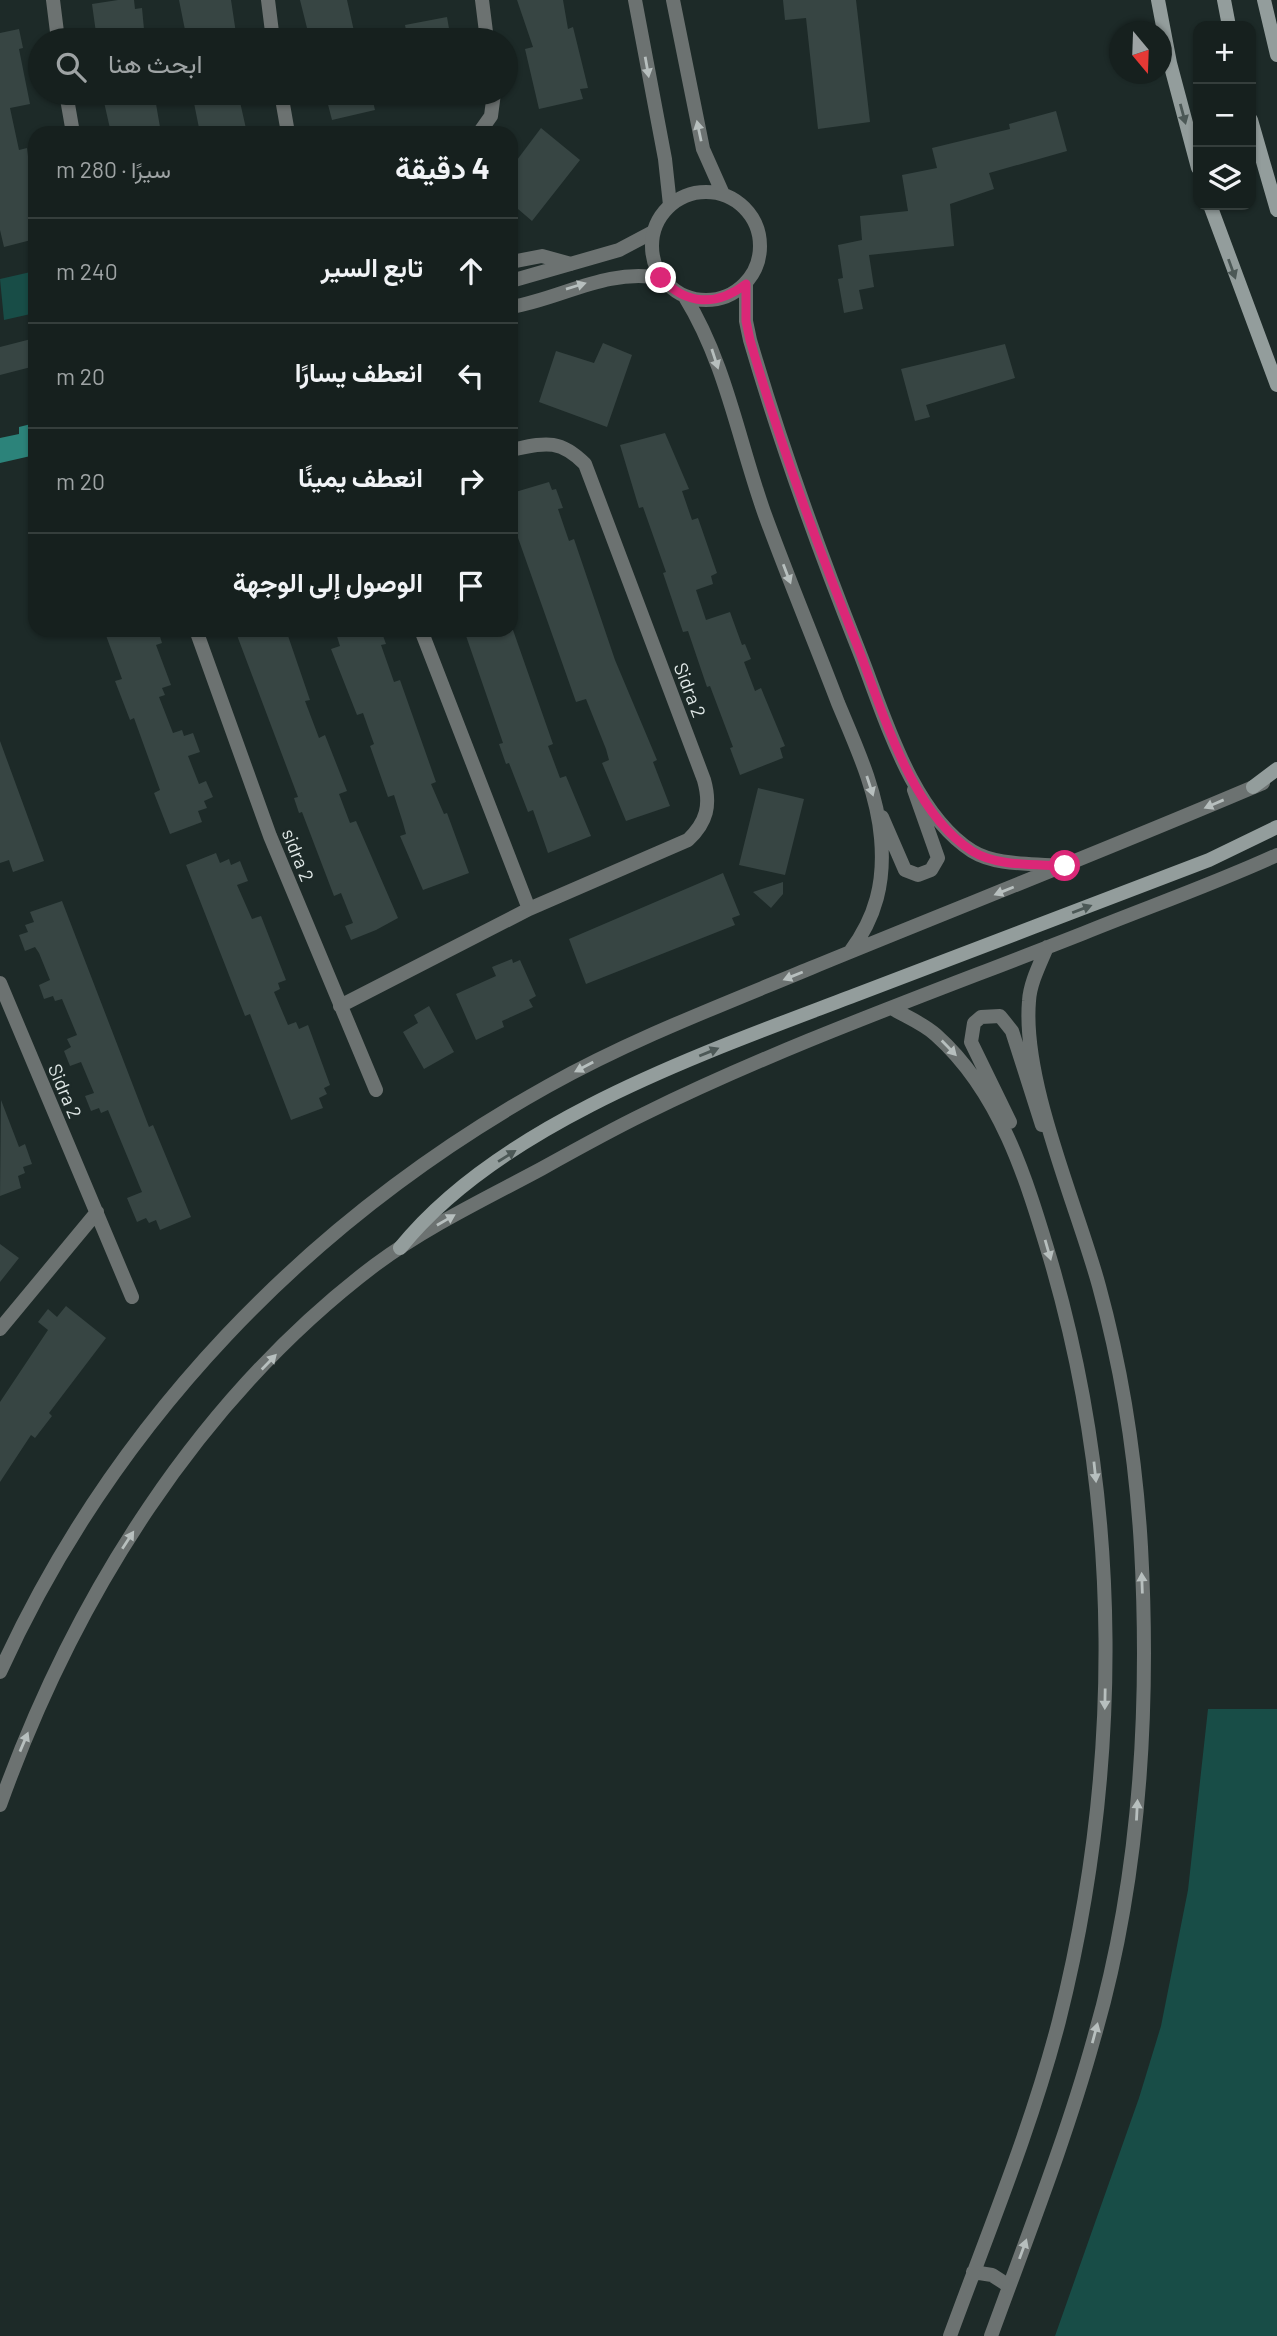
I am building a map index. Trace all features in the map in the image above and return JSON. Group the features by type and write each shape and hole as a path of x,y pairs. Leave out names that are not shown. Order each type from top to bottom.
{"main road":[{"path":"1158,0 1170,63 1193,149"},
{"path":"1224,0 1228,21"},
{"path":"1264,0 1277,55"},
{"path":"1256,138 1277,211"},
{"path":"1212,210 1277,385"},
{"path":"1253,788 1277,769"},
{"path":"400,1248 445,1198 562,1122 705,1053 1209,860 1277,827"}],"street":[{"path":"53,0 56,28"},
{"path":"268,0 272,28"},
{"path":"482,0 486,28"},
{"path":"635,0 665,159 670,205"},
{"path":"673,0 703,149 723,194"},
{"path":"68,105 72,126"},
{"path":"283,105 287,126"},
{"path":"484,126 491,116 492,105"},
{"path":"661,278 651,247 653,232 670,205 695,193 723,194 743,205 756,223 761,244 757,266 746,284 733,294 717,300 685,297"},
{"path":"518,279 619,250 653,232"},
{"path":"518,261 542,256 571,264"},
{"path":"518,305 610,277 645,275 661,278 685,297 713,351 762,506 862,763 877,810 881,839 880,888 875,911 850,952"},
{"path":"746,284 746,321 750,340 796,489 910,776 924,822 935,844 938,858 931,870 918,875 905,870 887,825 877,810"},
{"name":"Sidra 2","path":"341,1006 529,909 688,840 700,828 707,813 708,796 595,484 585,464 570,449 556,444 518,449"},
{"name":"sidra 2","path":"199,637 270,836 376,1090"},
{"path":"424,637 529,909"},
{"path":"910,776 942,822 970,850 990,859 1065,866"},
{"path":"0,1672 18,1631 82,1519 156,1414 241,1318 335,1231 438,1154 548,1086 663,1029 1277,777"},
{"path":"0,1805 47,1688 85,1610 130,1536 180,1465 234,1398 294,1335 349,1286 400,1248 643,1114 712,1082 1277,855"},
{"path":"991,2336 1069,2121 1096,2034 1119,1931 1136,1825 1142,1718 1142,1581 1132,1457 1119,1371 1099,1287 1033,1061 1028,1017 1029,996 1047,947"},
{"name":"Sidra 2","path":"0,983 132,1297"},
{"path":"893,1009 933,1031 959,1058 999,1117 1013,1149 1062,1300 1093,1456 1106,1614 1105,1718 1089,1870 1058,2023 1028,2122 950,2336"},
{"path":"1013,1149 1009,1117 971,1042 974,1023 991,1014 1007,1022 1039,1120 1054,1140"},
{"path":"0,1329 97,1212"},
{"path":"973,2272 992,2275 1009,2286"}],"green space":[{"path":"28,273 28,315 4,320 0,279"},
{"path":"1208,1709 1277,1709 1277,2336 1055,2336 1139,2098 1161,2026 1188,1890"}],"water":[{"path":"28,425 28,457 0,463 0,438 19,434 19,427"}],"building":[{"path":"134,0 135,9 142,8 144,28 95,28 92,4"},
{"path":"179,0 231,0 235,28 185,28"},
{"path":"300,0 347,0 353,28 307,28"},
{"path":"517,0 563,0 568,29 573,27 588,88 580,89 583,99 539,109 525,49 533,47"},
{"path":"783,0 856,0 870,122 818,129 806,18 785,20"},
{"path":"447,17 449,28 406,28 405,25"},
{"path":"19,29 23,48 19,49 28,94 28,104 10,108 19,150 27,148 28,241 4,247 0,230 0,33"},
{"path":"105,105 156,105 160,126 109,126"},
{"path":"194,105 241,105 245,126 199,126"},
{"path":"328,105 374,105 375,110 332,120"},
{"path":"1056,111 1067,151 989,173 994,189 950,204 954,246 869,255 874,287 859,290 863,309 844,313 838,279 843,278 838,245 862,240 860,216 908,211 902,175 937,168 932,148 1010,129 1009,124"},
{"path":"541,128 580,160 532,221 518,209 518,159"},
{"path":"28,340 28,368 0,375 0,347"},
{"path":"603,343 632,355 607,427 539,402 556,351 594,363"},
{"path":"1005,344 1015,378 926,405 930,417 915,421 901,369"},
{"path":"665,433 689,489 682,491 692,520 698,518 717,573 711,576 713,584 696,590 706,620 730,612 742,645 745,644 751,659 744,662 755,691 761,688 785,746 780,748 783,758 740,775 730,748 733,747 710,686 707,687 688,631 683,632 663,573 666,572 643,507 639,508 620,445"},
{"path":"549,482 552,490 556,489 563,508 558,509 569,541 574,539 615,660 657,760 653,762 670,806 626,821 602,763 609,760 606,749 586,699 576,702 518,538 518,491"},
{"path":"107,637 160,637 162,643 156,645 171,685 162,688 165,695 159,697 173,733 182,730 184,736 193,733 200,752 188,756 199,784 206,781 213,797 204,801 207,808 198,811 202,822 170,834 154,793 160,790 134,718 130,720 115,681 122,679"},
{"path":"238,637 288,637 310,700 305,701 319,738 325,735 347,791 339,794 350,823 356,821 398,918 351,940 345,926 353,923 341,893 334,896 302,812 299,813 294,798 298,797"},
{"path":"337,637 384,637 386,644 381,645 394,682 400,680 436,782 431,784 444,814 447,813 469,873 423,890 400,836 406,834 403,823 394,795 388,797 370,746 374,744 363,713 357,715 331,649 340,646"},
{"path":"466,637 515,637 553,744 548,746 560,778 566,776 591,836 548,853 533,810 528,812 509,763 506,764 499,744 503,743"},
{"path":"0,741 44,861 13,872 9,860 0,863"},
{"path":"758,788 804,799 785,875 739,865"},
{"path":"216,853 220,863 229,859 231,865 240,861 248,881 237,885 252,919 261,916 286,980 278,983 280,989 274,992 288,1025 296,1022 299,1029 308,1025 330,1085 324,1088 327,1094 319,1098 323,1108 291,1120 250,1014 245,1016 186,865"},
{"path":"723,873 740,915 732,918 735,925 586,984 569,939"},
{"path":"783,882 783,894 771,908 753,892"},
{"path":"62,901 149,1127 153,1125 191,1217 160,1230 156,1220 149,1223 146,1218 137,1222 127,1198 142,1192 108,1110 101,1113 99,1108 91,1111 85,1096 94,1093 81,1062 70,1066 64,1051 71,1047 67,1039 77,1035 62,999 55,1001 53,996 44,999 39,985 50,980 35,947 25,951 19,935 28,932 25,925 34,922 30,912"},
{"path":"512,959 513,963 520,960 536,996 529,1000 533,1007 502,1021 504,1027 476,1040 456,994 496,976 492,967"},
{"path":"429,1006 454,1052 424,1069 403,1032 418,1023 414,1015"},
{"path":"1,1100 19,1147 25,1144 32,1164 23,1167 25,1173 18,1176 21,1188 0,1196"},
{"path":"0,1244 19,1258 0,1282"},
{"path":"66,1306 106,1338 49,1413 52,1416 35,1438 31,1435 0,1482 0,1402 48,1330 38,1322 48,1309 57,1317"}],"route":[{"path":"661,278 685,297 701,301 717,300 733,294 746,284 744,302 750,340 796,489 901,755 925,800 955,837 978,854 990,859 1065,866"}]}
